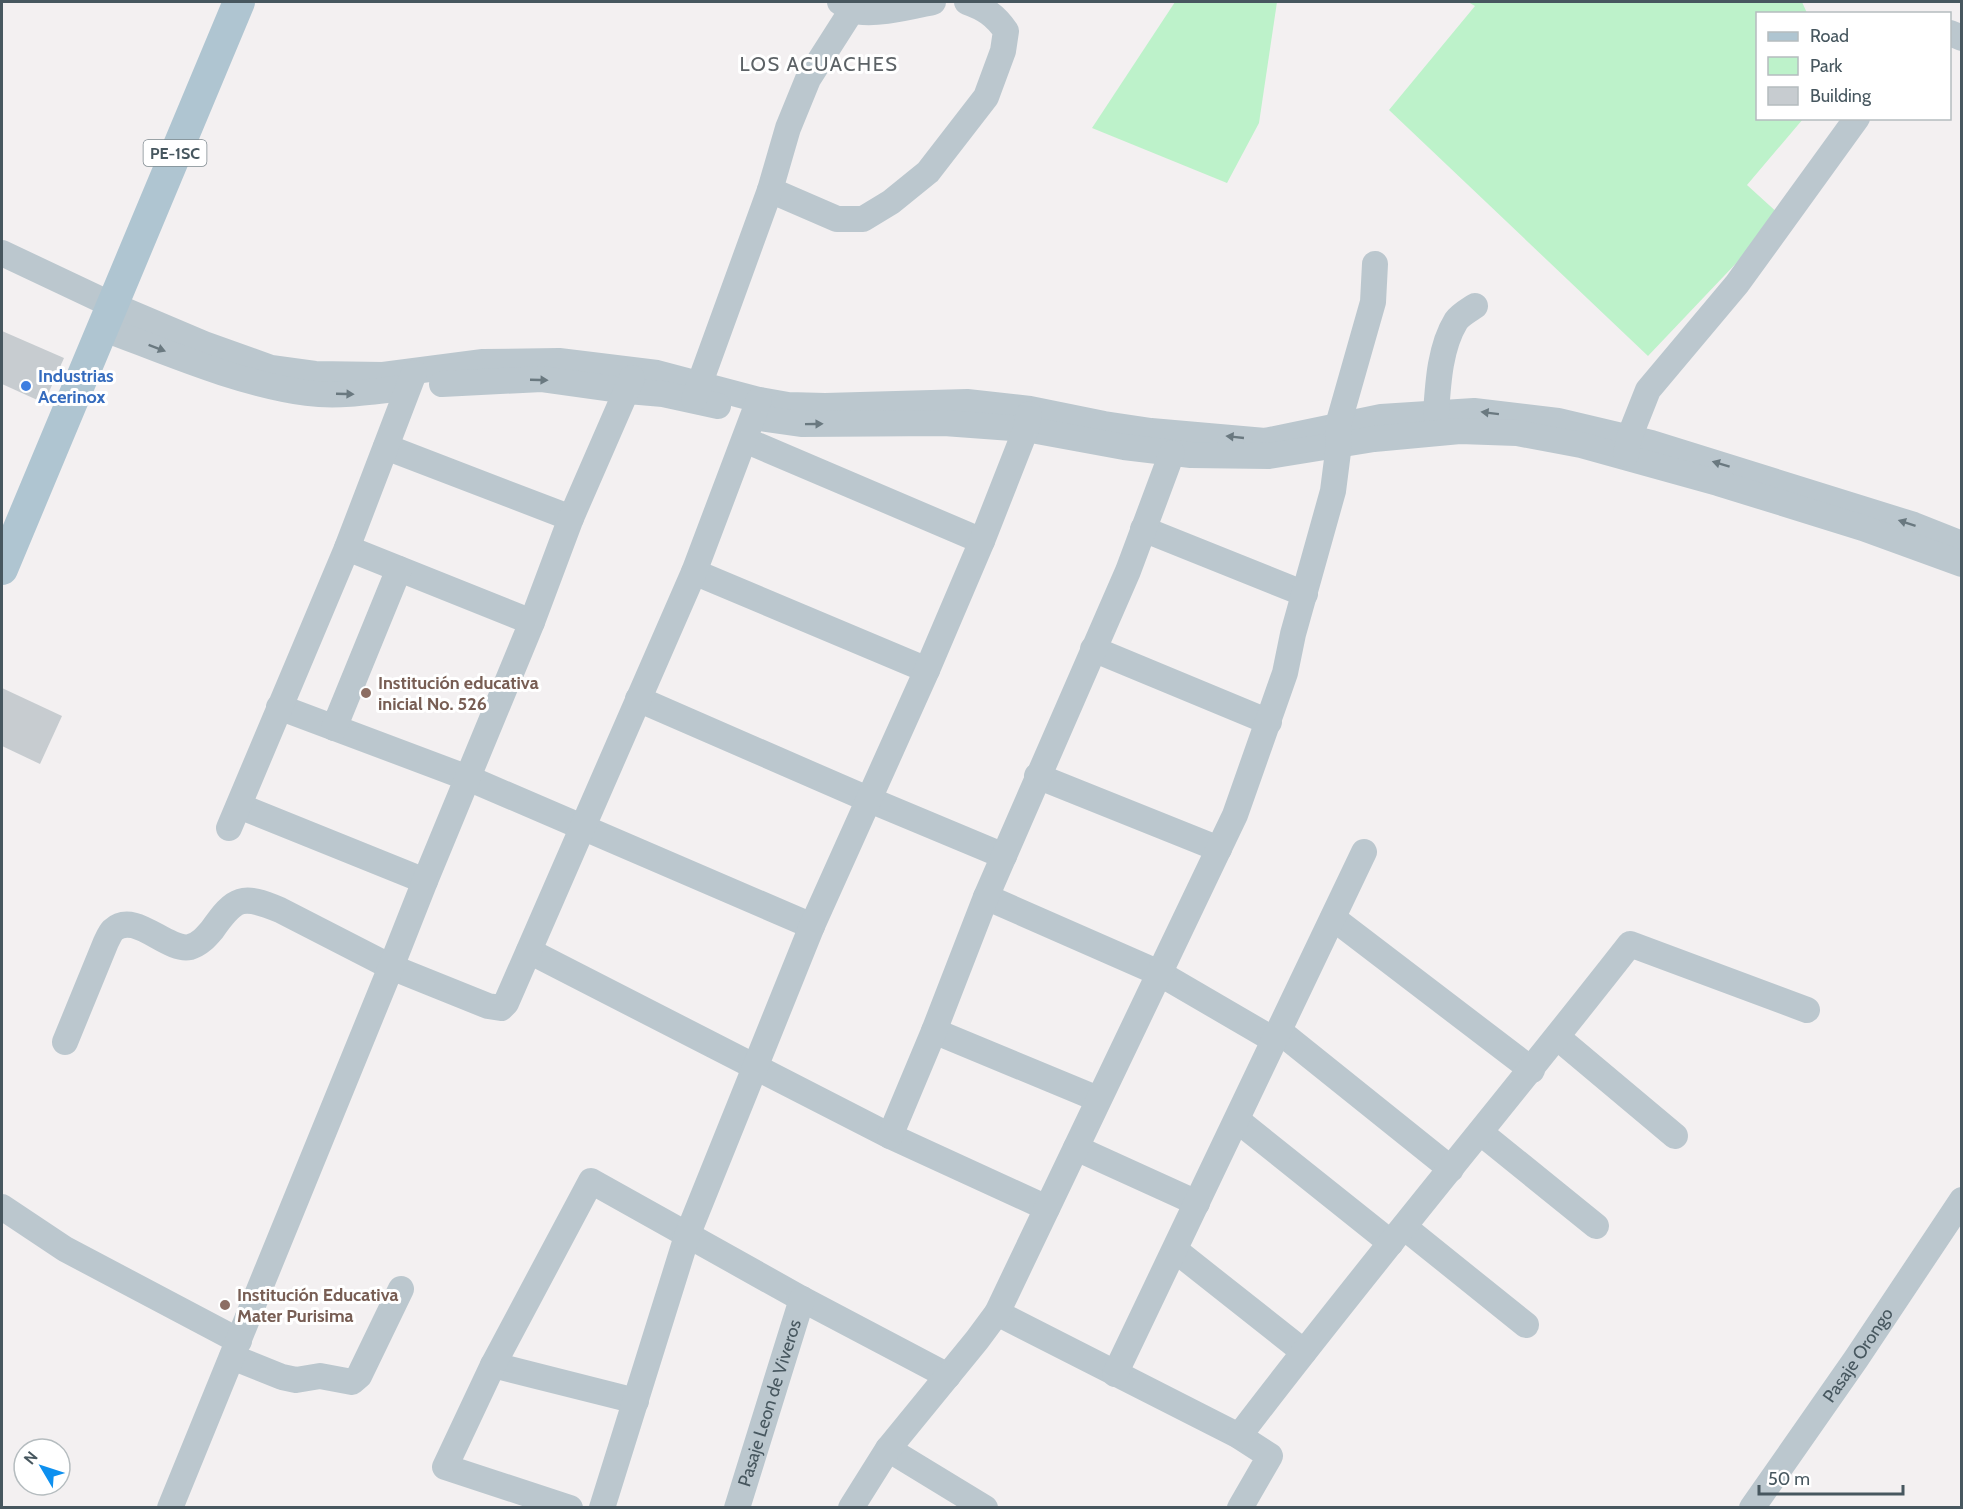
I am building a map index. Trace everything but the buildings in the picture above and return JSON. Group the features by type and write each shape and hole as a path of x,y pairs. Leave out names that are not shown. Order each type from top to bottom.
{"main road":[{"name":"PE-1SC","path":"2,569 239,2"}],"street":[{"path":"697,391 770,190 788,128 808,79 846,6 874,11 906,8 933,2"},
{"path":"770,190 837,219 863,219 891,202 928,172 986,96 1003,51 1006,31 998,19 984,8 967,2"},
{"path":"1627,448 1648,390 1737,284 1856,120"},
{"path":"2,253 107,316 204,344 271,368 315,374 383,375 412,378 483,362 559,361 631,380 697,391 982,541"},
{"path":"851,1508 888,1449 997,1313 1235,815 1285,673 1293,634 1333,491 1339,435 1373,302 1375,264"},
{"path":"1436,414 1438,384 1446,346 1457,319 1475,306"},
{"path":"412,378 347,549 234,817 425,881"},
{"path":"170,1508 532,622 571,518 631,380"},
{"path":"65,1042 106,942 114,929 124,925 135,925 178,946 188,947 207,937 228,908 237,902 250,900 261,902 391,967 488,1006 501,1008 506,1004 694,572 753,419 788,405 967,402 1124,447 1191,455 1269,456 1339,435 1381,417 1474,411 1558,421 1627,448 1962,564"},
{"path":"1028,419 1104,424 1150,431 1265,441 1339,435 1374,439 1471,431 1528,435 1581,445 1627,448 1793,486 1914,525 1962,544"},
{"path":"602,1508 687,1236 812,926 870,800 982,541 1028,419"},
{"path":"386,447 571,518"},
{"path":"890,1136 986,897 1128,571 1172,453"},
{"path":"1143,529 1305,594"},
{"path":"347,549 532,622"},
{"path":"334,728 399,569"},
{"path":"694,572 927,670"},
{"path":"1093,649 1269,722"},
{"path":"638,699 1004,856"},
{"path":"279,707 468,778 812,926"},
{"path":"1038,776 1219,849"},
{"path":"1115,1374 1364,852"},
{"path":"986,897 1159,973 1276,1036 1451,1169"},
{"path":"1333,918 1532,1070"},
{"path":"1239,1436 1630,944 1807,1010"},
{"path":"529,951 890,1136 1047,1208"},
{"path":"934,1031 1098,1099"},
{"path":"1557,1037 1675,1136"},
{"path":"1237,1120 1526,1325"},
{"path":"1481,1132 1596,1226"},
{"path":"1076,1148 1197,1203"},
{"path":"570,1508 446,1467 493,1365 591,1182 802,1299 948,1376"},
{"name":"Pasaje Orongo","path":"1752,1508 1856,1359 1962,1200"},
{"path":"2,1207 65,1249 282,1377 296,1380 320,1376 352,1382 359,1376 401,1289"},
{"path":"1174,1250 1304,1352"},
{"name":"Pasaje Leon de Viveros","path":"737,1508 802,1299"},
{"path":"997,1313 1239,1436 1270,1456 1240,1508"},
{"path":"493,1365 636,1401"},
{"path":"888,1449 985,1508"}],"green space":[{"path":"1175,2 1277,2 1259,123 1227,183 1092,128"},
{"path":"1468,2 1802,2 1807,12 1756,12 1756,120 1802,120 1747,185 1781,216 1648,356 1389,110 1475,6"}],"place":[{"name":"Industrias Acerinox","path":"26,386"},
{"name":"Institución educativa inicial No. 526","path":"366,693"},
{"name":"Institución Educativa Mater Purisima","path":"225,1305"}],"district":[{"name":"LOS ACUACHES","path":"819,64"}]}
